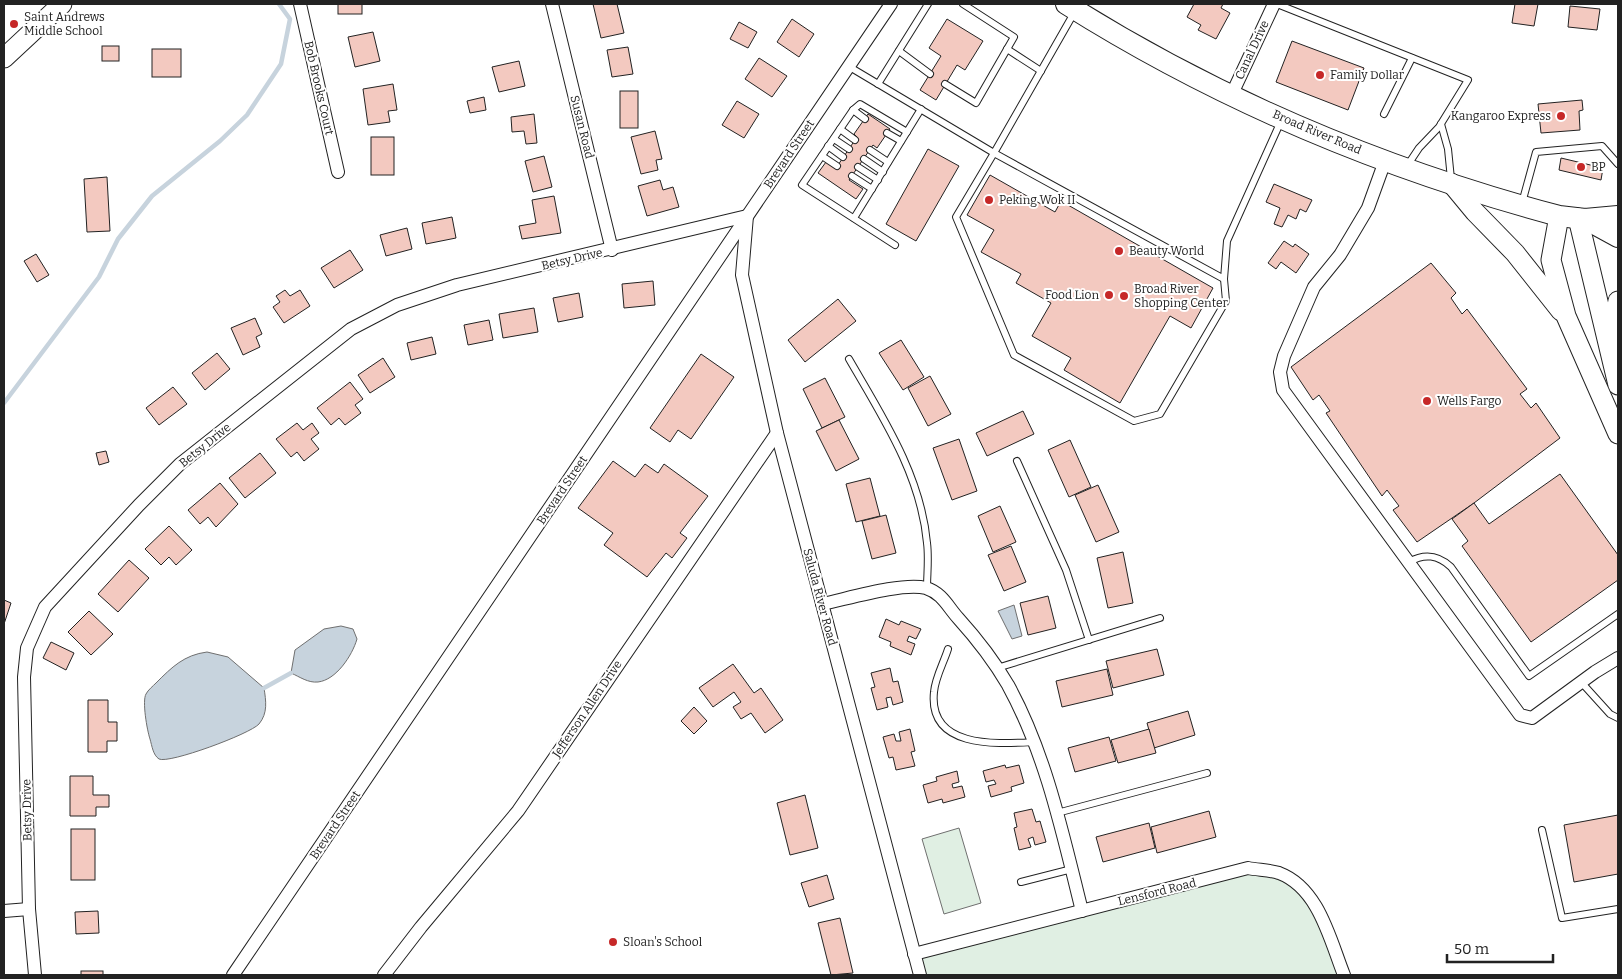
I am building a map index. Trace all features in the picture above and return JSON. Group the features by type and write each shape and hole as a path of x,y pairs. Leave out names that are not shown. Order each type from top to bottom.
{"main road":[{"path":"4,58 62,4"},
{"name":"Broad River Road","path":"1074,6 1156,56 1231,96 1385,161 1521,206 1574,218 1618,237"},
{"path":"1451,183 1475,212 1514,253 1566,316"},
{"name":"Broad River Road","path":"1574,218 1618,216"},
{"path":"1574,218 1551,260 1566,316 1618,434"},
{"path":"1574,218 1617,378"},
{"path":"1608,348 1618,301"}],"street":[{"name":"Bob Brooks Court","path":"300,4 338,172"},
{"name":"Susan Road","path":"552,4 612,250"},
{"name":"Brevard Street","path":"233,975 891,4"},
{"name":"Canal Drive","path":"1231,96 1275,4"},
{"path":"1385,161 1368,208 1340,255 1314,287 1280,372 1283,390 1520,716 1532,718 1618,658"},
{"name":"Betsy Drive","path":"35,975 29,909 24,677 27,648 45,607 138,505 180,464 351,329 397,304 457,285 612,250 747,216"},
{"name":"Saluda River Road","path":"747,216 742,275 777,433 920,975"},
{"name":"Jefferson Allen Drive","path":"384,975 421,927 518,811 777,433"},
{"path":"822,604 880,591 917,587 927,589 945,600 982,645 1008,685 1034,742 1072,869 1082,911"},
{"name":"Lensford Road","path":"914,954 1248,868 1279,873 1304,889 1322,918 1344,975"},
{"path":"4,911 29,909"}],"lane":[{"path":"878,84 928,4"},
{"path":"945,84 976,103 1014,37 963,4"},
{"path":"1275,4 1468,80 1440,126 1419,148 1406,168"},
{"path":"1074,6 1041,71 956,217 1014,355 1134,422 1160,414 1226,301 1224,278 1227,241 1283,118"},
{"path":"1007,49 1041,71"},
{"path":"899,51 930,74"},
{"path":"1384,114 1412,58"},
{"path":"848,66 994,153 1224,278"},
{"path":"895,245 802,185 853,110 860,104 907,132"},
{"path":"854,218 921,109"},
{"path":"853,110 865,118"},
{"path":"1440,126 1448,149 1451,183"},
{"path":"840,129 855,140"},
{"path":"887,133 901,142"},
{"path":"834,139 849,149"},
{"path":"828,146 844,157"},
{"path":"1521,206 1536,152 1602,146 1618,164"},
{"path":"870,150 888,162"},
{"path":"822,156 837,166"},
{"path":"864,159 882,172"},
{"path":"858,167 878,180"},
{"path":"852,176 872,189"},
{"path":"849,358 890,430 920,500 928,544 927,589"},
{"path":"1017,461 1066,570 1089,640"},
{"path":"1409,562 1417,557 1438,557 1455,572 1529,676 1618,614"},
{"path":"997,668 1160,618"},
{"path":"948,649 934,690 936,710 945,726 958,736 971,741 994,744 1034,742"},
{"path":"1581,682 1610,714 1618,718"},
{"path":"1056,813 1207,774"},
{"path":"1542,830 1562,918 1618,909"},
{"path":"1021,882 1072,869"}],"green space":[{"path":"959,828 981,903 944,914 922,839"},
{"path":"1248,868 1304,888 1344,975 920,975 914,954"}],"shaded area":[{"path":"1014,605 1022,636 1012,639 998,611"},
{"path":"341,626 353,629 357,639 347,660 337,672 331,677 318,682 307,681 291,673 295,650 324,629"},
{"path":"207,652 228,657 264,688 266,702 264,716 253,729 226,741 193,753 159,759 153,750 148,729 145,709 146,694 173,667 185,659"}],"building":[{"path":"338,4 362,4 362,14 338,14"},
{"path":"593,4 617,4 624,33 601,38"},
{"path":"1194,4 1223,4 1221,8 1230,13 1216,39 1198,30 1201,25 1187,17"},
{"path":"1515,4 1538,4 1534,26 1512,23"},
{"path":"1570,6 1600,9 1597,30 1568,27"},
{"path":"792,19 814,34 799,57 777,42"},
{"path":"947,19 983,41 965,70 957,65 936,100 920,90 941,56 929,48"},
{"path":"739,22 757,32 748,48 730,39"},
{"path":"373,32 380,61 355,67 348,37"},
{"name":"Family Dollar","path":"1292,41 1364,68 1348,110 1276,82"},
{"path":"102,46 119,46 119,61 102,61"},
{"path":"628,47 633,74 612,77 607,50"},
{"path":"152,49 181,49 181,77 152,77"},
{"path":"759,58 787,76 772,97 745,79"},
{"path":"519,61 525,86 499,92 492,67"},
{"path":"393,84 397,110 388,111 390,122 368,125 363,89"},
{"path":"620,91 638,91 638,128 620,128"},
{"path":"484,97 486,110 470,113 467,101"},
{"path":"1582,100 1583,110 1579,111 1580,130 1541,133 1538,104"},
{"path":"737,101 759,114 744,138 722,125"},
{"path":"534,114 537,143 526,144 524,131 512,132 511,117"},
{"path":"868,114 890,129 877,148 873,145 849,180 863,189 856,199 818,173 826,162 836,168 857,137 854,134"},
{"path":"655,131 662,159 656,160 658,170 641,174 631,137"},
{"path":"371,137 394,137 394,175 371,175"},
{"path":"928,149 959,166 916,241 886,224"},
{"path":"544,156 552,187 533,192 525,161"},
{"path":"1561,158 1603,168 1601,180 1559,170"},
{"name":"Broad River Shopping Center","path":"990,175 1055,212 1061,201 1213,288 1191,328 1170,316 1120,403 1064,370 1071,358 1032,336 1051,303 1016,283 1021,274 981,252 994,230 967,215"},
{"path":"107,177 110,231 87,232 84,179"},
{"path":"660,180 663,190 673,187 679,207 647,216 638,186"},
{"path":"1274,184 1312,200 1306,212 1300,209 1296,219 1288,215 1282,227 1274,224 1280,208 1266,202"},
{"path":"554,196 561,233 522,239 519,226 536,223 532,200"},
{"path":"452,217 456,238 426,244 422,223"},
{"path":"407,228 412,249 386,256 380,235"},
{"path":"1284,241 1293,247 1295,244 1309,254 1296,273 1281,262 1276,269 1268,263"},
{"path":"350,250 363,270 334,288 321,268"},
{"path":"36,254 49,275 37,282 24,261"},
{"path":"1431,263 1456,293 1451,298 1462,314 1467,309 1527,389 1520,394 1531,408 1536,403 1560,438 1474,503 1417,542 1393,510 1399,506 1387,490 1382,496 1326,413 1330,411 1319,395 1313,400 1291,367"},
{"path":"653,281 655,305 624,308 622,284"},
{"path":"285,290 290,296 300,290 310,306 284,323 273,307 280,302 276,296"},
{"path":"579,293 583,317 558,322 553,298"},
{"path":"838,299 856,321 805,362 788,340"},
{"path":"534,308 538,332 503,338 499,314"},
{"path":"255,318 262,334 256,337 260,347 243,355 231,328"},
{"path":"489,320 493,340 468,345 464,325"},
{"path":"432,337 436,354 411,360 407,343"},
{"path":"901,340 924,377 903,390 879,353"},
{"path":"217,353 230,369 205,390 192,373"},
{"path":"701,354 734,377 691,439 678,430 670,442 650,428"},
{"path":"383,358 395,377 370,393 358,375"},
{"path":"930,376 951,414 928,426 908,388"},
{"path":"825,378 845,417 822,428 803,389"},
{"path":"350,382 363,399 355,405 361,413 345,425 339,418 331,425 317,408"},
{"path":"173,387 187,404 159,425 146,408"},
{"path":"1023,411 1034,434 987,456 976,433"},
{"path":"839,420 859,459 836,471 816,431"},
{"path":"297,423 303,430 312,423 319,433 311,439 319,449 304,461 297,452 291,457 276,439"},
{"path":"959,439 977,491 952,500 933,448"},
{"path":"1070,440 1091,487 1069,497 1048,450"},
{"path":"106,451 109,462 99,465 96,453"},
{"path":"260,453 276,473 245,498 229,478"},
{"path":"613,461 635,477 645,464 658,473 664,464 708,496 680,533 687,538 672,558 666,553 647,577 604,545 613,533 578,508"},
{"path":"1560,474 1618,555 1618,580 1531,642 1462,546 1468,541 1452,519 1474,503 1489,524"},
{"path":"870,478 880,516 856,522 846,484"},
{"path":"220,483 238,504 216,527 208,517 200,524 188,510"},
{"path":"1098,485 1119,532 1096,542 1075,495"},
{"path":"1000,506 1016,542 993,552 978,516"},
{"path":"886,515 896,553 872,559 862,521"},
{"path":"169,526 192,550 176,565 169,557 161,565 145,549"},
{"path":"1011,546 1026,582 1004,591 988,555"},
{"path":"1123,552 1133,603 1108,608 1097,558"},
{"path":"129,560 149,578 118,612 98,594"},
{"path":"1048,596 1056,628 1028,635 1020,603"},
{"path":"4,600 11,603 4,624"},
{"path":"89,611 113,634 91,655 68,632"},
{"path":"886,619 899,625 901,621 921,629 916,639 909,636 907,641 915,644 911,655 890,646 891,642 879,637"},
{"path":"51,642 74,653 66,670 43,658"},
{"path":"1157,649 1164,675 1113,688 1106,661"},
{"path":"733,664 754,693 761,688 783,720 765,733 751,713 741,719 733,707 741,702 734,692 713,707 699,688"},
{"path":"890,668 893,682 898,681 903,702 893,705 891,697 886,698 888,707 877,710 871,688 875,687 871,673"},
{"path":"1107,669 1113,695 1062,707 1056,681"},
{"path":"88,700 108,700 108,722 117,722 117,741 107,741 107,752 88,752"},
{"path":"694,707 707,721 694,734 681,721"},
{"path":"1188,711 1195,735 1154,748 1147,723"},
{"path":"910,729 915,751 911,752 915,766 896,770 893,757 889,758 883,737 894,734 896,741 901,741 899,732"},
{"path":"1149,729 1156,753 1118,763 1111,740"},
{"path":"1109,737 1116,761 1075,772 1068,748"},
{"path":"1005,765 1006,768 1019,765 1024,783 1011,787 1012,791 991,797 988,786 996,784 994,780 986,782 983,771"},
{"path":"957,771 959,782 952,784 953,788 962,786 965,797 943,803 942,799 928,803 923,785 937,781 936,777"},
{"path":"70,776 93,776 93,795 109,795 109,807 96,807 96,816 70,816"},
{"path":"805,795 818,848 790,855 777,803"},
{"path":"1032,809 1036,822 1040,821 1046,842 1035,845 1033,837 1028,839 1031,847 1019,850 1014,828 1017,827 1014,813"},
{"path":"1209,811 1216,837 1157,853 1151,827"},
{"path":"1618,815 1618,874 1574,882 1564,825"},
{"path":"1149,823 1155,848 1103,862 1096,837"},
{"path":"71,829 95,829 95,880 71,880"},
{"path":"827,875 834,899 809,907 801,883"},
{"path":"98,911 99,933 76,934 75,912"},
{"path":"840,918 853,973 831,975 818,923"},
{"path":"81,971 103,971 103,975 81,975"}],"waterway":[{"path":"4,403 99,277 118,239 152,196 220,141 247,115 281,64 290,19 279,4"},
{"path":"264,688 291,673"}],"place":[{"name":"Saint Andrews Middle School","path":"14,24"},
{"name":"Family Dollar","path":"1320,75"},
{"name":"Kangaroo Express","path":"1561,116"},
{"name":"BP","path":"1581,167"},
{"name":"Peking Wok II","path":"989,200"},
{"name":"Beauty World","path":"1119,251"},
{"name":"Food Lion","path":"1109,295"},
{"name":"Broad River Shopping Center","path":"1124,296"},
{"name":"Wells Fargo","path":"1427,401"},
{"name":"Sloan's School","path":"613,942"}]}
